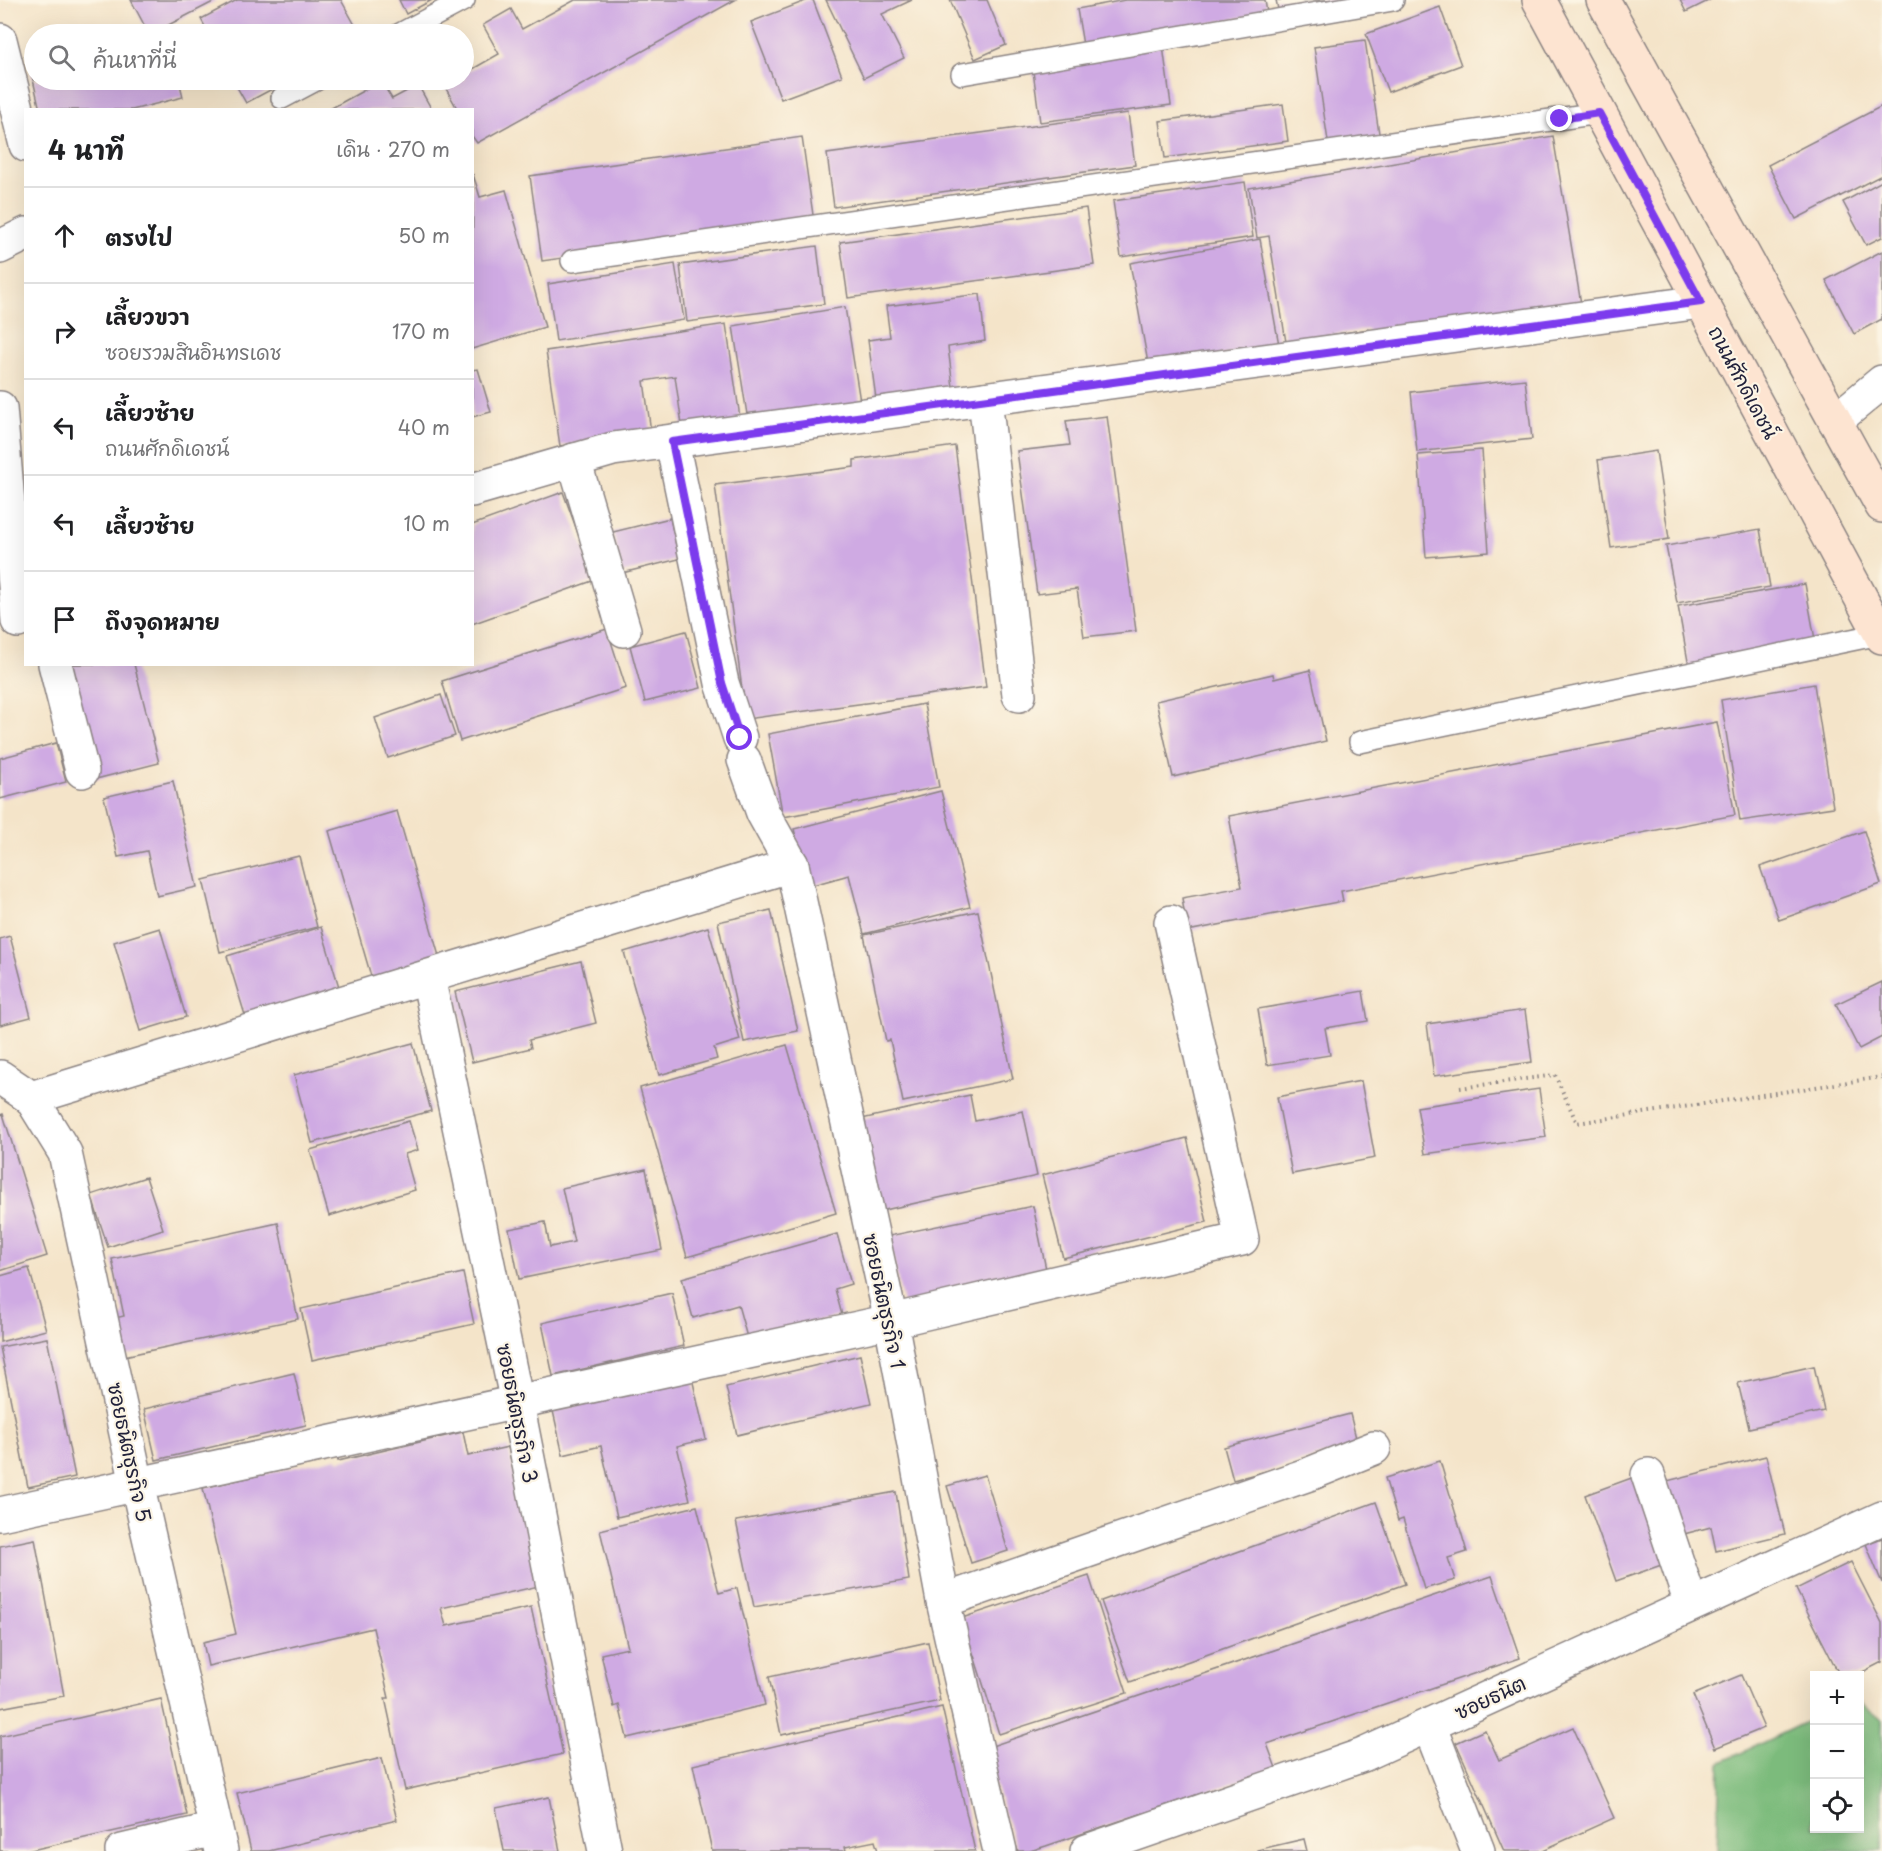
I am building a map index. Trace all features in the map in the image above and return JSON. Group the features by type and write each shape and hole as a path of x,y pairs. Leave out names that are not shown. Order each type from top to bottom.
{"main road":[{"name":"ถนนศักดิเดชน์","path":"1539,0 1881,635"},
{"path":"1603,0 1882,506"}],"street":[{"path":"0,40 24,137"},
{"path":"0,247 24,235"},
{"path":"474,489 613,449 1701,302"},
{"path":"1835,421 1882,382"},
{"path":"984,399 1019,695"},
{"path":"0,408 14,622"},
{"name":"ซอยธนิตธุรกิจ 1","path":"672,442 722,683 764,813 792,865 891,1321 942,1601 1000,1851"},
{"path":"574,460 624,630"},
{"path":"56,666 82,771"},
{"path":"31,1098 792,865"},
{"path":"0,1514 891,1321 1242,1239 1171,922"},
{"name":"ซอยธนิตธุรกิจ 3","path":"428,976 517,1402 604,1851"},
{"name":"ซอยธนิตธุรกิจ 5","path":"0,1077 31,1098 65,1153 218,1840"},
{"path":"942,1601 1312,1473 1374,1448"},
{"path":"1648,1475 1691,1604"},
{"name":"ซอยธนิต","path":"1088,1851 1363,1755 1882,1518"},
{"path":"1429,1725 1478,1851"},
{"path":"122,1851 218,1840"}],"lane":[{"path":"419,24 464,0"},
{"path":"962,74 1393,0"},
{"path":"282,98 297,90"},
{"path":"572,261 1599,113"},
{"path":"1360,742 1881,635"}],"path":[{"path":"1460,1088 1555,1075 1577,1123 1882,1077"}],"green space":[{"path":"1864,1705 1882,1720 1882,1851 1717,1851 1720,1763 1810,1720 1810,1833 1864,1833"}],"building":[{"path":"131,0 217,0 170,24 144,24"},
{"path":"237,0 341,0 354,24 204,24 201,19"},
{"path":"399,0 432,0 406,14"},
{"path":"575,0 735,0 477,143 474,139 474,108 457,108 447,90 474,90 474,68 499,54 483,25 511,9 522,29"},
{"path":"813,0 842,76 781,99 751,22"},
{"path":"826,0 912,0 882,14 904,58 864,78"},
{"path":"950,0 987,0 1006,45 975,59"},
{"path":"1125,0 1265,0 1267,13 1083,45 1077,9"},
{"path":"1276,0 1351,0 1279,14"},
{"path":"1680,0 1710,0 1686,12"},
{"path":"1440,7 1461,65 1388,92 1366,34"},
{"path":"1365,40 1380,140 1329,148 1314,47"},
{"path":"1163,46 1171,105 1040,122 1032,64"},
{"path":"35,90 181,90 183,97 140,108 40,108"},
{"path":"239,90 270,90 246,103"},
{"path":"365,90 386,90 392,99 409,90 421,90 431,108 332,108"},
{"path":"1283,104 1288,141 1165,158 1160,121"},
{"path":"1882,106 1882,175 1796,219 1768,165"},
{"path":"1128,113 1135,165 834,207 827,154"},
{"path":"1553,136 1581,304 1370,337 1368,329 1286,342 1269,236 1257,238 1249,188"},
{"path":"802,137 814,222 542,261 530,176"},
{"path":"474,177 480,197 506,190 545,327 474,348"},
{"path":"1882,181 1882,237 1866,245 1843,202"},
{"path":"1245,182 1253,237 1121,257 1113,201"},
{"path":"1086,208 1094,265 848,298 840,242"},
{"path":"1260,239 1279,345 1149,369 1130,263"},
{"path":"817,246 824,304 687,322 680,265"},
{"path":"1882,251 1882,319 1854,334 1826,280"},
{"path":"675,264 684,320 556,341 548,284"},
{"path":"980,294 985,341 948,347 954,395 877,406 868,340 890,337 886,306"},
{"path":"845,307 861,408 749,427 733,326"},
{"path":"726,324 741,424 683,432 675,376 644,381 651,432 560,446 546,351"},
{"path":"478,369 491,412 474,416 474,370"},
{"path":"1525,379 1532,439 1417,452 1411,392"},
{"path":"1107,416 1136,631 1084,637 1077,589 1037,594 1017,451 1070,445 1066,421"},
{"path":"955,446 986,687 746,719 715,485 854,467 854,460"},
{"path":"1482,450 1489,552 1426,557 1418,455"},
{"path":"1656,451 1669,539 1611,548 1598,460"},
{"path":"563,492 595,580 474,623 474,524"},
{"path":"670,518 679,559 622,573 613,532"},
{"path":"1760,529 1770,587 1677,603 1666,546"},
{"path":"1805,584 1816,645 1689,667 1678,606"},
{"path":"607,629 626,688 460,741 442,681"},
{"path":"686,631 701,688 645,702 630,646"},
{"path":"68,666 135,666 159,763 96,779"},
{"path":"1310,670 1326,741 1173,777 1156,701 1273,674 1274,679"},
{"path":"1814,684 1833,807 1740,821 1721,700"},
{"path":"441,695 455,736 388,758 375,718"},
{"path":"924,704 939,787 783,817 768,734"},
{"path":"1717,722 1735,815 1341,891 1343,901 1187,931 1182,898 1242,887 1229,816"},
{"path":"56,743 66,782 0,799 0,758"},
{"path":"173,781 197,887 157,896 147,851 118,857 104,797"},
{"path":"941,791 970,907 864,934 849,875 809,886 794,829"},
{"path":"397,811 441,963 373,983 329,831"},
{"path":"1864,831 1881,884 1779,920 1760,867"},
{"path":"299,856 317,927 220,952 203,880"},
{"path":"771,910 798,1031 744,1042 718,922"},
{"path":"978,911 1013,1079 903,1102 890,1040 886,1041 864,935"},
{"path":"321,927 342,997 248,1025 227,956"},
{"path":"708,927 740,1040 714,1048 717,1059 659,1075 624,952"},
{"path":"160,928 186,1017 140,1031 114,942"},
{"path":"10,936 31,1017 0,1025 0,939"},
{"path":"581,961 596,1023 529,1040 531,1048 472,1062 455,992"},
{"path":"1882,982 1882,1037 1859,1049 1836,1004"},
{"path":"1363,991 1368,1021 1325,1028 1330,1055 1267,1065 1258,1009"},
{"path":"1525,1010 1532,1062 1434,1076 1427,1024"},
{"path":"413,1043 431,1111 312,1143 294,1075"},
{"path":"787,1045 836,1213 687,1257 640,1088"},
{"path":"1361,1081 1375,1158 1292,1174 1277,1097"},
{"path":"1539,1089 1546,1137 1425,1154 1417,1107"},
{"path":"970,1095 975,1121 1023,1111 1037,1176 880,1211 857,1120"},
{"path":"3,1114 47,1256 0,1271 0,1115"},
{"path":"409,1121 418,1150 405,1154 415,1190 329,1216 310,1150"},
{"path":"1187,1138 1207,1222 1063,1258 1042,1175"},
{"path":"646,1169 662,1250 519,1279 509,1229 545,1222 550,1247 574,1242 562,1188"},
{"path":"146,1177 163,1229 108,1247 91,1195"},
{"path":"1033,1206 1047,1274 903,1304 889,1236"},
{"path":"278,1223 298,1319 124,1356 115,1318 124,1316 112,1259"},
{"path":"837,1234 851,1284 835,1289 842,1315 748,1341 738,1305 693,1318 682,1278"},
{"path":"29,1268 46,1330 0,1342 0,1276"},
{"path":"463,1273 474,1324 312,1360 301,1309"},
{"path":"672,1293 684,1346 553,1376 542,1323"},
{"path":"47,1338 75,1477 28,1487 0,1347"},
{"path":"860,1355 871,1403 737,1435 726,1387"},
{"path":"1814,1366 1824,1411 1749,1428 1738,1383"},
{"path":"294,1373 306,1425 156,1460 144,1409"},
{"path":"692,1378 706,1439 677,1446 690,1500 617,1517 601,1446 563,1455 553,1411"},
{"path":"1350,1414 1358,1446 1233,1480 1224,1447"},
{"path":"463,1432 468,1456 508,1447 539,1586 441,1608 446,1626 531,1607 563,1754 405,1790 385,1698 389,1698 373,1628 208,1666 203,1642 236,1634 203,1488 337,1458 338,1461"},
{"path":"1766,1456 1785,1534 1716,1551 1711,1527 1680,1535 1667,1481"},
{"path":"1440,1461 1467,1552 1448,1558 1455,1580 1424,1589 1403,1519 1398,1521 1385,1478"},
{"path":"985,1475 1008,1551 971,1563 947,1486"},
{"path":"1637,1476 1667,1563 1616,1581 1585,1495"},
{"path":"896,1492 909,1580 754,1607 736,1521"},
{"path":"1376,1502 1405,1584 1130,1682 1101,1601"},
{"path":"697,1506 719,1593 737,1588 765,1705 627,1738 619,1705 614,1707 601,1654 628,1648 600,1530"},
{"path":"1882,1538 1882,1583 1866,1544"},
{"path":"35,1539 64,1696 0,1708 0,1546"},
{"path":"1851,1562 1882,1623 1882,1662 1864,1671 1837,1671 1796,1589"},
{"path":"1089,1576 1127,1693 999,1734 962,1618"},
{"path":"1492,1576 1520,1658 1267,1744 1276,1768 1046,1846 1030,1851 1018,1851 983,1749"},
{"path":"928,1642 940,1701 781,1735 769,1677"},
{"path":"1741,1675 1764,1728 1715,1748 1693,1695"},
{"path":"161,1699 187,1815 27,1851 0,1851 0,1736"},
{"path":"942,1707 975,1851 878,1851 875,1841 845,1847 846,1851 712,1851 693,1765"},
{"path":"1573,1727 1614,1818 1541,1851 1504,1851 1456,1743 1485,1730 1499,1760"},
{"path":"382,1758 397,1820 269,1851 251,1851 237,1793"},
{"path":"549,1797 560,1851 504,1851 496,1808"},
{"path":"1304,1839 1307,1851 1257,1851 1257,1850"}],"route":[{"path":"740,738 722,683 672,442 1701,302 1599,113 1560,119"}]}
